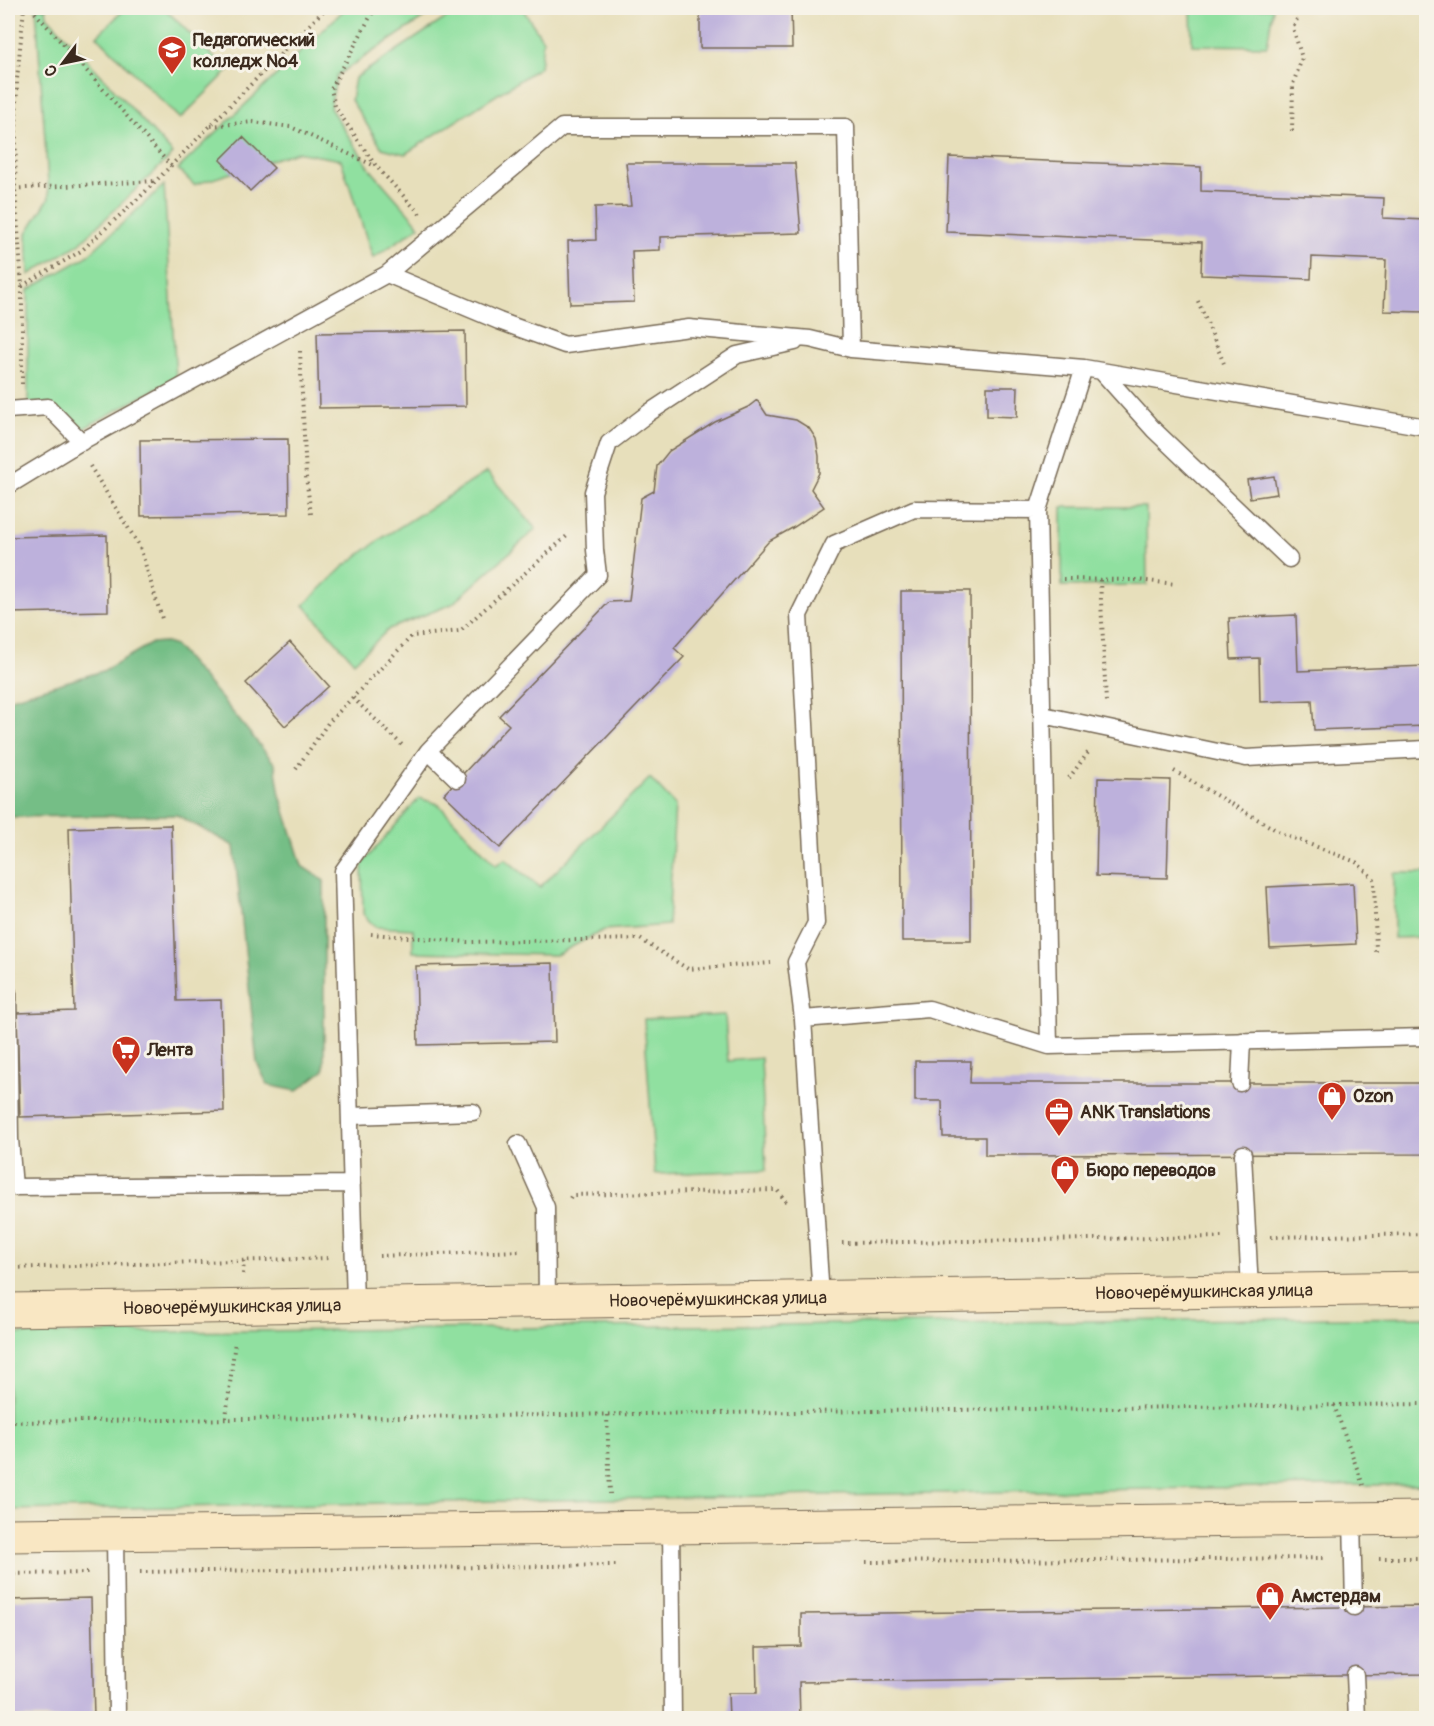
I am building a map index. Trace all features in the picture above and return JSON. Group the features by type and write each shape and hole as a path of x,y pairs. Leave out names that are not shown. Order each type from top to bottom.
{"street":[{"name":"Новочерёмушкинская улица","path":"8,1310 1426,1288"},
{"path":"8,1535 1426,1518"}],"lane":[{"path":"8,486 79,443 387,274 562,127 846,128 851,349"},
{"path":"387,274 499,321 565,345 689,328 810,339 851,349 1084,368 1426,427"},
{"path":"355,1304 343,871 424,756 598,575 593,492 609,443 650,412 736,355 810,339"},
{"path":"1049,1046 1038,510 1084,368"},
{"path":"1102,372 1154,430 1289,559"},
{"path":"15,409 48,407 79,443"},
{"path":"821,1297 803,1019 796,962 816,923 799,615 834,544 914,509 1038,510"},
{"path":"1043,715 1246,758 1426,749"},
{"path":"424,756 458,779"},
{"path":"8,993 10,1139 14,1187 352,1184"},
{"path":"803,1019 929,1009 1049,1046 1426,1037"},
{"path":"1240,1083 1242,1041"},
{"path":"350,1116 473,1112"},
{"path":"518,1144 546,1207 547,1301"},
{"path":"1243,1154 1250,1290"},
{"path":"1352,1518 1354,1607"},
{"path":"670,1527 673,1719"},
{"path":"115,1534 117,1719"},
{"path":"1355,1675 1357,1719"}],"path":[{"path":"15,409 22,286 15,189 17,79 24,8"},
{"path":"31,8 171,166"},
{"path":"22,286 81,251 156,181 326,8"},
{"path":"375,8 331,89 335,107 376,166 436,232"},
{"path":"1292,131 1293,84 1302,58 1293,28 1302,8"},
{"path":"210,126 253,122 291,127 376,166"},
{"path":"8,189 156,181"},
{"path":"1198,301 1236,394"},
{"path":"298,323 306,477 311,514"},
{"path":"79,443 140,547 164,622"},
{"path":"296,769 328,723 412,636 460,631 594,513"},
{"path":"1040,579 1137,580 1176,584"},
{"path":"353,698 424,756"},
{"path":"1045,811 1107,728"},
{"path":"345,932 468,942 640,939 688,969 796,962"},
{"path":"8,1268 526,1251 572,1195 777,1190 818,1243 1426,1234"},
{"path":"226,1418 236,1340"},
{"path":"8,1422 1426,1404"},
{"path":"1334,1405 1364,1486"},
{"path":"607,1415 610,1498"},
{"path":"856,1562 1426,1558"},
{"path":"8,1574 620,1565"}],"green space":[{"path":"36,8 46,8 47,16 173,154 79,244 29,275 27,233 49,198"},
{"path":"126,8 164,8 228,71 180,119 97,36"},
{"path":"346,8 439,8 337,75 330,108 371,170 420,226 373,258 341,160 296,152 194,185 178,169"},
{"path":"461,8 522,8 543,40 540,67 405,154 382,148 351,100 355,78"},
{"path":"1191,8 1273,8 1267,46 1192,45"},
{"path":"164,185 176,378 81,430 28,403 28,290 86,257"},
{"path":"487,472 536,529 452,604 389,629 354,662 304,605 343,567 382,538"},
{"path":"1062,507 1146,507 1147,585 1062,586"},
{"path":"163,642 175,646 275,764 280,795 302,866 324,881 324,1070 297,1091 268,1085 257,1063 234,846 177,815 8,817 8,699 103,671 152,643"},
{"path":"650,778 675,805 668,925 604,930 556,955 413,952 413,929 375,927 363,914 362,864 419,798 438,804 496,865 505,859 540,887"},
{"path":"1394,873 1426,873 1426,937 1394,938"},
{"path":"725,1015 728,1061 761,1058 766,1170 655,1174 644,1019"},
{"path":"1426,1317 1426,1484 8,1510 8,1334"}],"building":[{"path":"700,8 791,8 792,48 700,48"},
{"path":"243,137 274,168 250,191 220,160"},
{"path":"949,157 1201,167 1201,191 1384,198 1383,218 1425,220 1426,312 1384,311 1386,260 1312,257 1311,279 1201,275 1202,242 946,232"},
{"path":"626,163 795,163 801,233 660,237 660,250 632,251 634,302 570,304 568,241 596,240 595,207 631,206"},
{"path":"465,331 466,406 319,408 317,333"},
{"path":"987,387 1018,387 1017,417 987,416"},
{"path":"757,400 767,415 796,420 809,428 816,439 819,473 811,489 824,507 769,541 674,648 684,657 500,848 444,794 509,725 499,716 609,602 629,601 641,498 654,491 657,466 669,451 715,422 748,407"},
{"path":"288,439 289,514 141,516 140,440"},
{"path":"1274,476 1277,494 1250,498 1247,480"},
{"path":"107,535 108,611 8,613 8,537"},
{"path":"901,591 970,591 971,941 902,941"},
{"path":"1296,615 1298,671 1426,666 1426,726 1314,730 1312,700 1260,702 1259,658 1231,659 1229,618"},
{"path":"290,642 329,686 285,726 246,683"},
{"path":"1098,778 1170,780 1167,878 1096,876"},
{"path":"171,825 177,1001 221,1000 224,1111 20,1117 17,1013 74,1011 69,828"},
{"path":"1353,883 1356,944 1270,948 1267,887"},
{"path":"553,963 555,1042 418,1045 416,966"},
{"path":"915,1061 971,1061 970,1083 1426,1083 1426,1154 985,1155 985,1137 943,1137 942,1101 915,1101"},
{"path":"91,1598 94,1718 8,1718 8,1600"},
{"path":"1426,1606 1426,1674 799,1682 800,1718 729,1718 728,1693 757,1693 756,1647 801,1646 801,1614"}],"place":[{"name":"Педагогический колледж №4","path":"172,76"},
{"name":"Лента","path":"126,1076"},
{"name":"Ozon","path":"1332,1122"},
{"name":"ANK Translations","path":"1059,1138"},
{"name":"Бюро переводов","path":"1065,1196"},
{"name":"Амстердам","path":"1270,1622"}]}
